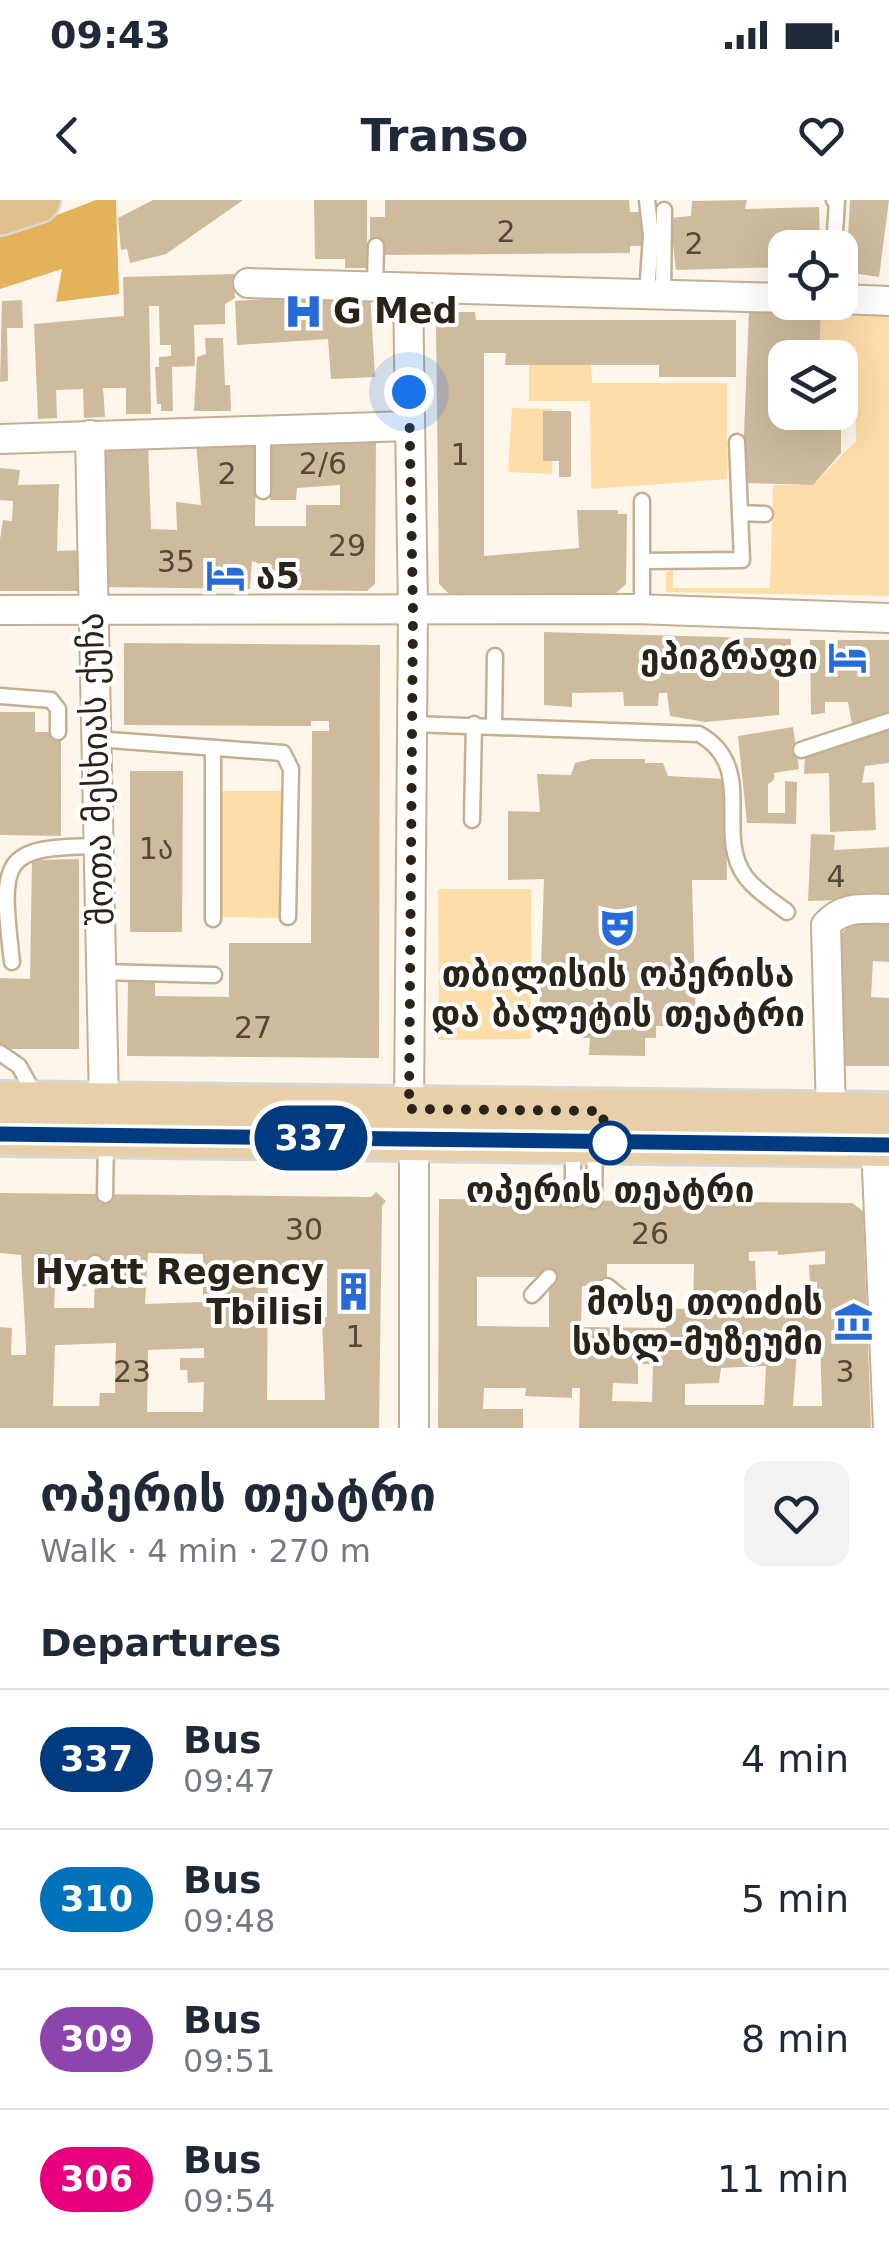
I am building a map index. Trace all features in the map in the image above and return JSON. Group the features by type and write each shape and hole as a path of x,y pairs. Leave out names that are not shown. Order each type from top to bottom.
{"highway":[{"path":"0,212 37,200"}],"main road":[{"path":"20,1103 105,1120"},
{"path":"0,1134 105,1120 412,1124 831,1113 885,1135"},
{"path":"412,1124 584,1142 885,1135"}],"street":[{"path":"248,283 768,297"},
{"path":"408,290 413,611 414,1428"},
{"path":"0,439 409,426"},
{"name":"შოთა მესხიას ქუჩა","path":"90,434 105,1120"},
{"path":"0,610 92,613 634,608 889,618"},
{"path":"831,1113 826,925 835,914 848,910 889,908"},
{"path":"885,1135 888,1428"}],"lane":[{"path":"647,200 655,294"},
{"path":"834,200 838,201 836,230"},
{"path":"655,294 664,210"},
{"path":"375,286 376,246"},
{"path":"264,491 277,433"},
{"path":"644,561 742,560 736,442"},
{"path":"634,608 642,596 642,501"},
{"path":"741,514 765,514"},
{"path":"494,724 495,656"},
{"path":"0,696 51,700 58,710 58,732"},
{"path":"801,750 889,721"},
{"path":"412,724 699,734 717,744 732,779 735,851 744,875 787,912"},
{"path":"472,820 474,724"},
{"path":"96,739 272,750 289,761 288,917"},
{"path":"213,748 213,919"},
{"path":"12,962 2,876 9,859 20,851 44,846 99,846"},
{"path":"102,972 214,975"},
{"path":"0,1052 19,1066 20,1103"},
{"path":"105,1120 105,1195"},
{"path":"573,1200 584,1142"},
{"path":"584,1142 594,1201"},
{"path":"83,1277 94,1264"},
{"path":"532,1295 549,1277"},
{"path":"607,1286 621,1297"}],"shaded area":[{"path":"96,200 116,200 119,294 56,302 62,269 0,289 0,237"},
{"path":"858,315 889,316 889,596 666,592 666,573 673,569 673,588 770,588 773,485 813,485 856,441 858,340 820,340 821,320 858,320"},
{"path":"529,364 591,365 592,383 727,383 727,479 591,489 590,401 529,401"},
{"path":"512,408 552,409 552,474 508,472"},
{"path":"219,791 282,791 281,918 218,917"},
{"path":"438,889 531,889 531,1039 439,1040"}],"building":[{"path":"153,200 243,200 166,254 130,263 127,249 121,250 118,218"},
{"path":"314,200 367,200 367,268 345,268 345,259 315,259"},
{"path":"385,200 629,200 630,212 642,212 642,246 630,246 630,253 384,255 384,246 370,246 370,217 385,217"},
{"path":"747,200 745,209 819,207 820,230 768,230 768,267 676,270 670,218 691,216 692,201"},
{"path":"850,200 889,200 879,277 858,274 858,230 848,230"},
{"path":"234,274 235,298 225,304 225,324 194,325 195,366 172,367 173,411 161,411 161,404 157,404 155,367 159,367 159,357 171,356 171,345 160,345 159,306 149,306 151,414 126,414 126,388 103,388 105,417 84,418 83,389 56,390 57,418 38,419 34,324 124,316 123,277"},
{"path":"370,292 375,377 331,379 328,339 237,345 235,301"},
{"path":"22,300 23,328 7,328 8,381 0,382 2,301"},
{"path":"749,311 768,312 768,320 821,320 820,340 768,340 768,430 841,430 841,453 813,485 742,483"},
{"path":"456,312 475,312 476,320 736,320 736,377 659,377 659,365 505,365 506,353 484,353 484,556 579,548 577,510 618,510 618,514 627,514 626,584 614,595 449,594 439,584 436,322 456,322"},
{"path":"205,338 223,338 225,385 230,385 231,411 194,411 197,357 206,354"},
{"path":"543,411 571,411 571,477 559,477 559,461 543,461"},
{"path":"256,439 255,526 306,526 306,505 340,505 340,485 297,488 296,500 270,500 270,440 376,440 375,584 367,591 287,590 282,574 252,561 250,589 104,587 103,444 148,443 151,529 177,530 176,502 201,505 196,441"},
{"path":"0,468 20,470 18,485 59,484 57,551 84,550 84,591 0,591 0,539 3,520 12,521 13,501 0,500"},
{"path":"544,632 791,639 791,671 779,672 779,715 705,722 670,716 667,693 659,693 658,706 624,706 623,692 572,693 572,707 544,705"},
{"path":"810,640 889,640 889,717 853,730 848,702 825,702 825,713 811,715"},
{"path":"124,643 380,645 379,1058 127,1056 128,980 155,980 155,996 229,997 229,943 311,943 312,731 329,731 329,721 311,721 311,726 124,725"},
{"path":"0,712 35,712 35,732 61,732 61,836 0,835"},
{"path":"889,726 889,763 865,766 862,783 874,782 876,830 830,832 829,773 804,774 805,756"},
{"path":"793,727 799,769 774,773 774,780 768,784 768,813 785,813 785,781 797,782 796,824 747,823 738,736"},
{"name":"თბილისის ოპერისა და ბალეტის თეატრი","path":"592,759 645,759 645,763 663,763 668,776 725,779 727,880 692,880 696,1026 656,1026 656,1038 645,1038 645,1056 589,1055 590,1038 579,1038 579,1025 539,1025 544,879 508,880 508,811 540,812 537,774 571,775 575,763"},
{"path":"130,771 183,771 182,932 130,932"},
{"path":"811,834 835,835 834,850 889,847 889,898 808,901"},
{"path":"79,859 79,1049 0,1049 0,978 30,979 32,860"},
{"path":"852,923 889,923 889,962 873,961 871,997 889,998 889,1066 838,1066 840,935"},
{"path":"376,1192 386,1201 382,1206 379,1428 0,1428 0,1327 12,1328 11,1355 26,1355 26,1345 21,1255 0,1253 0,1193 371,1197","holes":["148,1253 203,1254 203,1302 145,1304","56,1262 95,1263 94,1308 54,1308","268,1268 327,1268 327,1317 322,1317 325,1400 267,1400","116,1343 115,1393 100,1393 99,1406 53,1406 55,1345","204,1348 204,1358 180,1358 180,1370 187,1370 188,1383 204,1382 203,1412 147,1412 148,1350"]},
{"path":"439,1199 852,1203 863,1211 871,1428 579,1428 580,1388 572,1388 572,1398 525,1396 526,1388 484,1388 483,1409 523,1409 523,1428 438,1428","holes":["778,1251 778,1255 825,1251 825,1264 809,1265 810,1282 817,1282 818,1308 757,1307 755,1261 749,1261 749,1252","607,1264 694,1264 693,1316 686,1317 686,1309 666,1308 666,1328 581,1327 582,1286 607,1286","477,1277 549,1277 549,1327 477,1326","798,1336 820,1338 822,1406 793,1406","638,1364 653,1364 652,1402 612,1401 613,1383 638,1384","766,1366 764,1405 685,1405 685,1384 719,1383 721,1368"]}],"bus line":[{"name":"337","path":"0,1134 889,1145"}],"place":[{"name":"G Med","path":"303,311"},
{"name":"ა5","path":"226,576"},
{"name":"ეპიგრაფი","path":"848,657"},
{"name":"თბილისის ოპერისა და ბალეტის თეატრი","path":"618,927"},
{"name":"ოპერის თეატრი","path":"610,1143"},
{"name":"Hyatt Regency Tbilisi","path":"354,1292"},
{"name":"მოსე თოიძის სახლ-მუზეუმი","path":"853,1322"}],"route":[{"path":"409,392 413,611 409,1109 601,1111 610,1143"}]}
